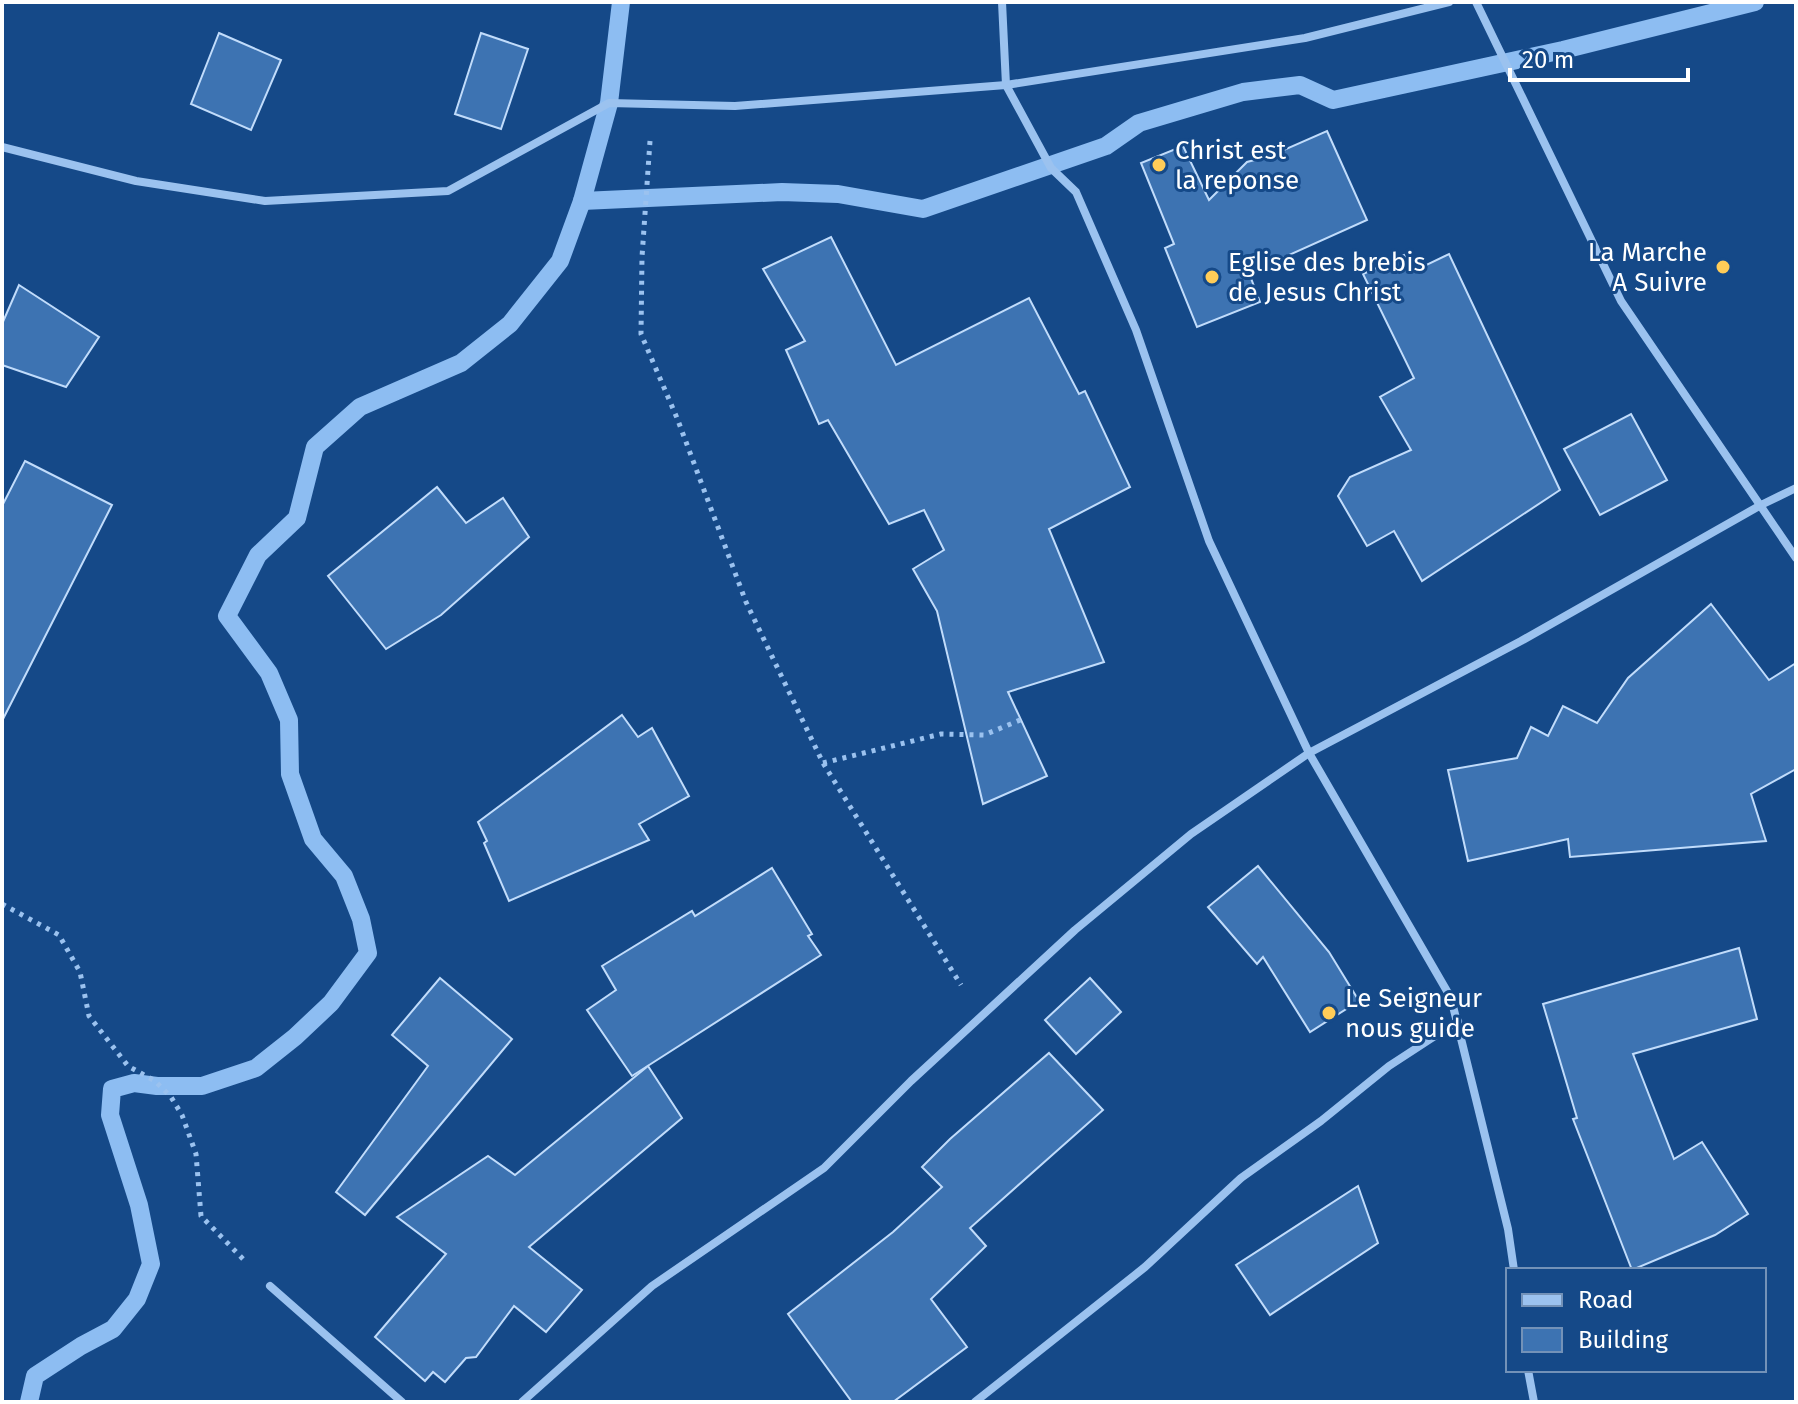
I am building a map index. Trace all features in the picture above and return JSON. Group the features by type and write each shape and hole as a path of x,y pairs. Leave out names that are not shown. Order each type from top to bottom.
{"street":[{"path":"1002,2 1006,85 1051,168 1076,192 1136,330 1209,541 1309,753 1451,998 1508,1229 1514,1268"},
{"path":"2,147 136,181 265,201 448,191 609,103 735,106 1006,85 1305,38 1449,2"},
{"path":"1476,2 1621,301 1796,558"},
{"path":"522,1402 652,1286 824,1168 1075,930 1191,834 1309,753 1521,641 1796,488"},
{"path":"975,1402 1145,1267 1241,1178 1321,1121 1389,1066 1458,1021"},
{"path":"270,1286 402,1402"},
{"path":"1528,1372 1534,1402"}],"path":[{"path":"609,103 651,133 642,257 641,334 677,418 746,602 823,763 939,954 982,1016"},
{"path":"823,763 941,734 984,735 1025,718"},
{"path":"2,904 59,935 80,972 89,1016 128,1066 155,1081 171,1097 182,1115 196,1154 201,1216 270,1286"}],"building":[{"path":"219,33 281,60 251,130 191,104"},
{"path":"481,33 528,49 501,129 455,114"},
{"path":"1327,131 1367,220 1249,273 1260,302 1197,327 1165,248 1174,244 1141,163 1183,146 1209,200 1247,162 1270,156"},
{"path":"831,237 896,365 1029,298 1079,394 1085,391 1130,487 1049,529 1104,662 1008,692 1047,776 983,804 937,611 913,569 944,550 924,510 889,524 828,420 819,424 786,350 805,341 763,269"},
{"path":"1449,254 1560,490 1422,581 1394,531 1367,546 1338,496 1350,477 1411,450 1380,397 1414,378 1363,274 1404,255 1412,272"},
{"path":"19,285 99,337 66,387 2,365 2,324"},
{"path":"1631,414 1667,480 1600,515 1564,449"},
{"path":"25,461 112,505 2,721 2,506"},
{"path":"437,487 466,523 503,498 529,537 441,615 386,649 328,576"},
{"path":"1711,604 1769,680 1796,663 1796,769 1751,794 1766,841 1570,857 1568,839 1468,861 1448,770 1517,758 1531,727 1548,736 1563,706 1597,723 1628,678"},
{"path":"622,715 638,737 652,728 689,796 639,824 649,840 509,901 478,822"},
{"path":"1258,866 1329,952 1359,1001 1310,1032 1263,957 1257,964 1208,907"},
{"path":"772,868 812,934 808,936 821,955 632,1076 587,1010 616,990 602,966 692,911 695,916"},
{"path":"1739,948 1757,1019 1633,1054 1674,1159 1702,1142 1748,1214 1715,1235 1631,1268 1573,1119 1577,1118 1543,1004"},
{"path":"440,978 512,1039 365,1215 336,1192 428,1066 392,1035"},
{"path":"1090,978 1121,1012 1076,1054 1045,1020"},
{"path":"1049,1053 1103,1110 970,1228 986,1246 931,1299 967,1347 893,1402 852,1402 788,1314 893,1232 942,1187 922,1167"},
{"path":"648,1066 682,1118 529,1247 582,1290 546,1332 514,1306 476,1357 466,1358 445,1382 433,1372 425,1381 375,1337 446,1254 397,1217 488,1156 515,1175"},
{"path":"1358,1186 1378,1243 1270,1315 1236,1265"}],"waterway":[{"path":"29,1402 35,1376 113,1329 137,1299 151,1264 139,1205 110,1115 112,1089 134,1083 202,1086 256,1068 331,1003 368,953 361,919 344,876 313,839 290,774 289,720 269,673 227,616 258,555 297,518 315,447 360,407 461,363 510,324 560,261 582,201 609,103 621,2"},
{"path":"582,201 782,192 838,194 923,209 1106,146 1139,123 1243,92 1300,85 1333,100 1563,50 1755,2"}],"place":[{"name":"Christ est la reponse","path":"1159,165"},
{"name":"La Marche A Suivre","path":"1723,267"},
{"name":"Eglise des brebis de Jesus Christ","path":"1212,277"},
{"name":"Le Seigneur nous guide","path":"1329,1013"}]}
